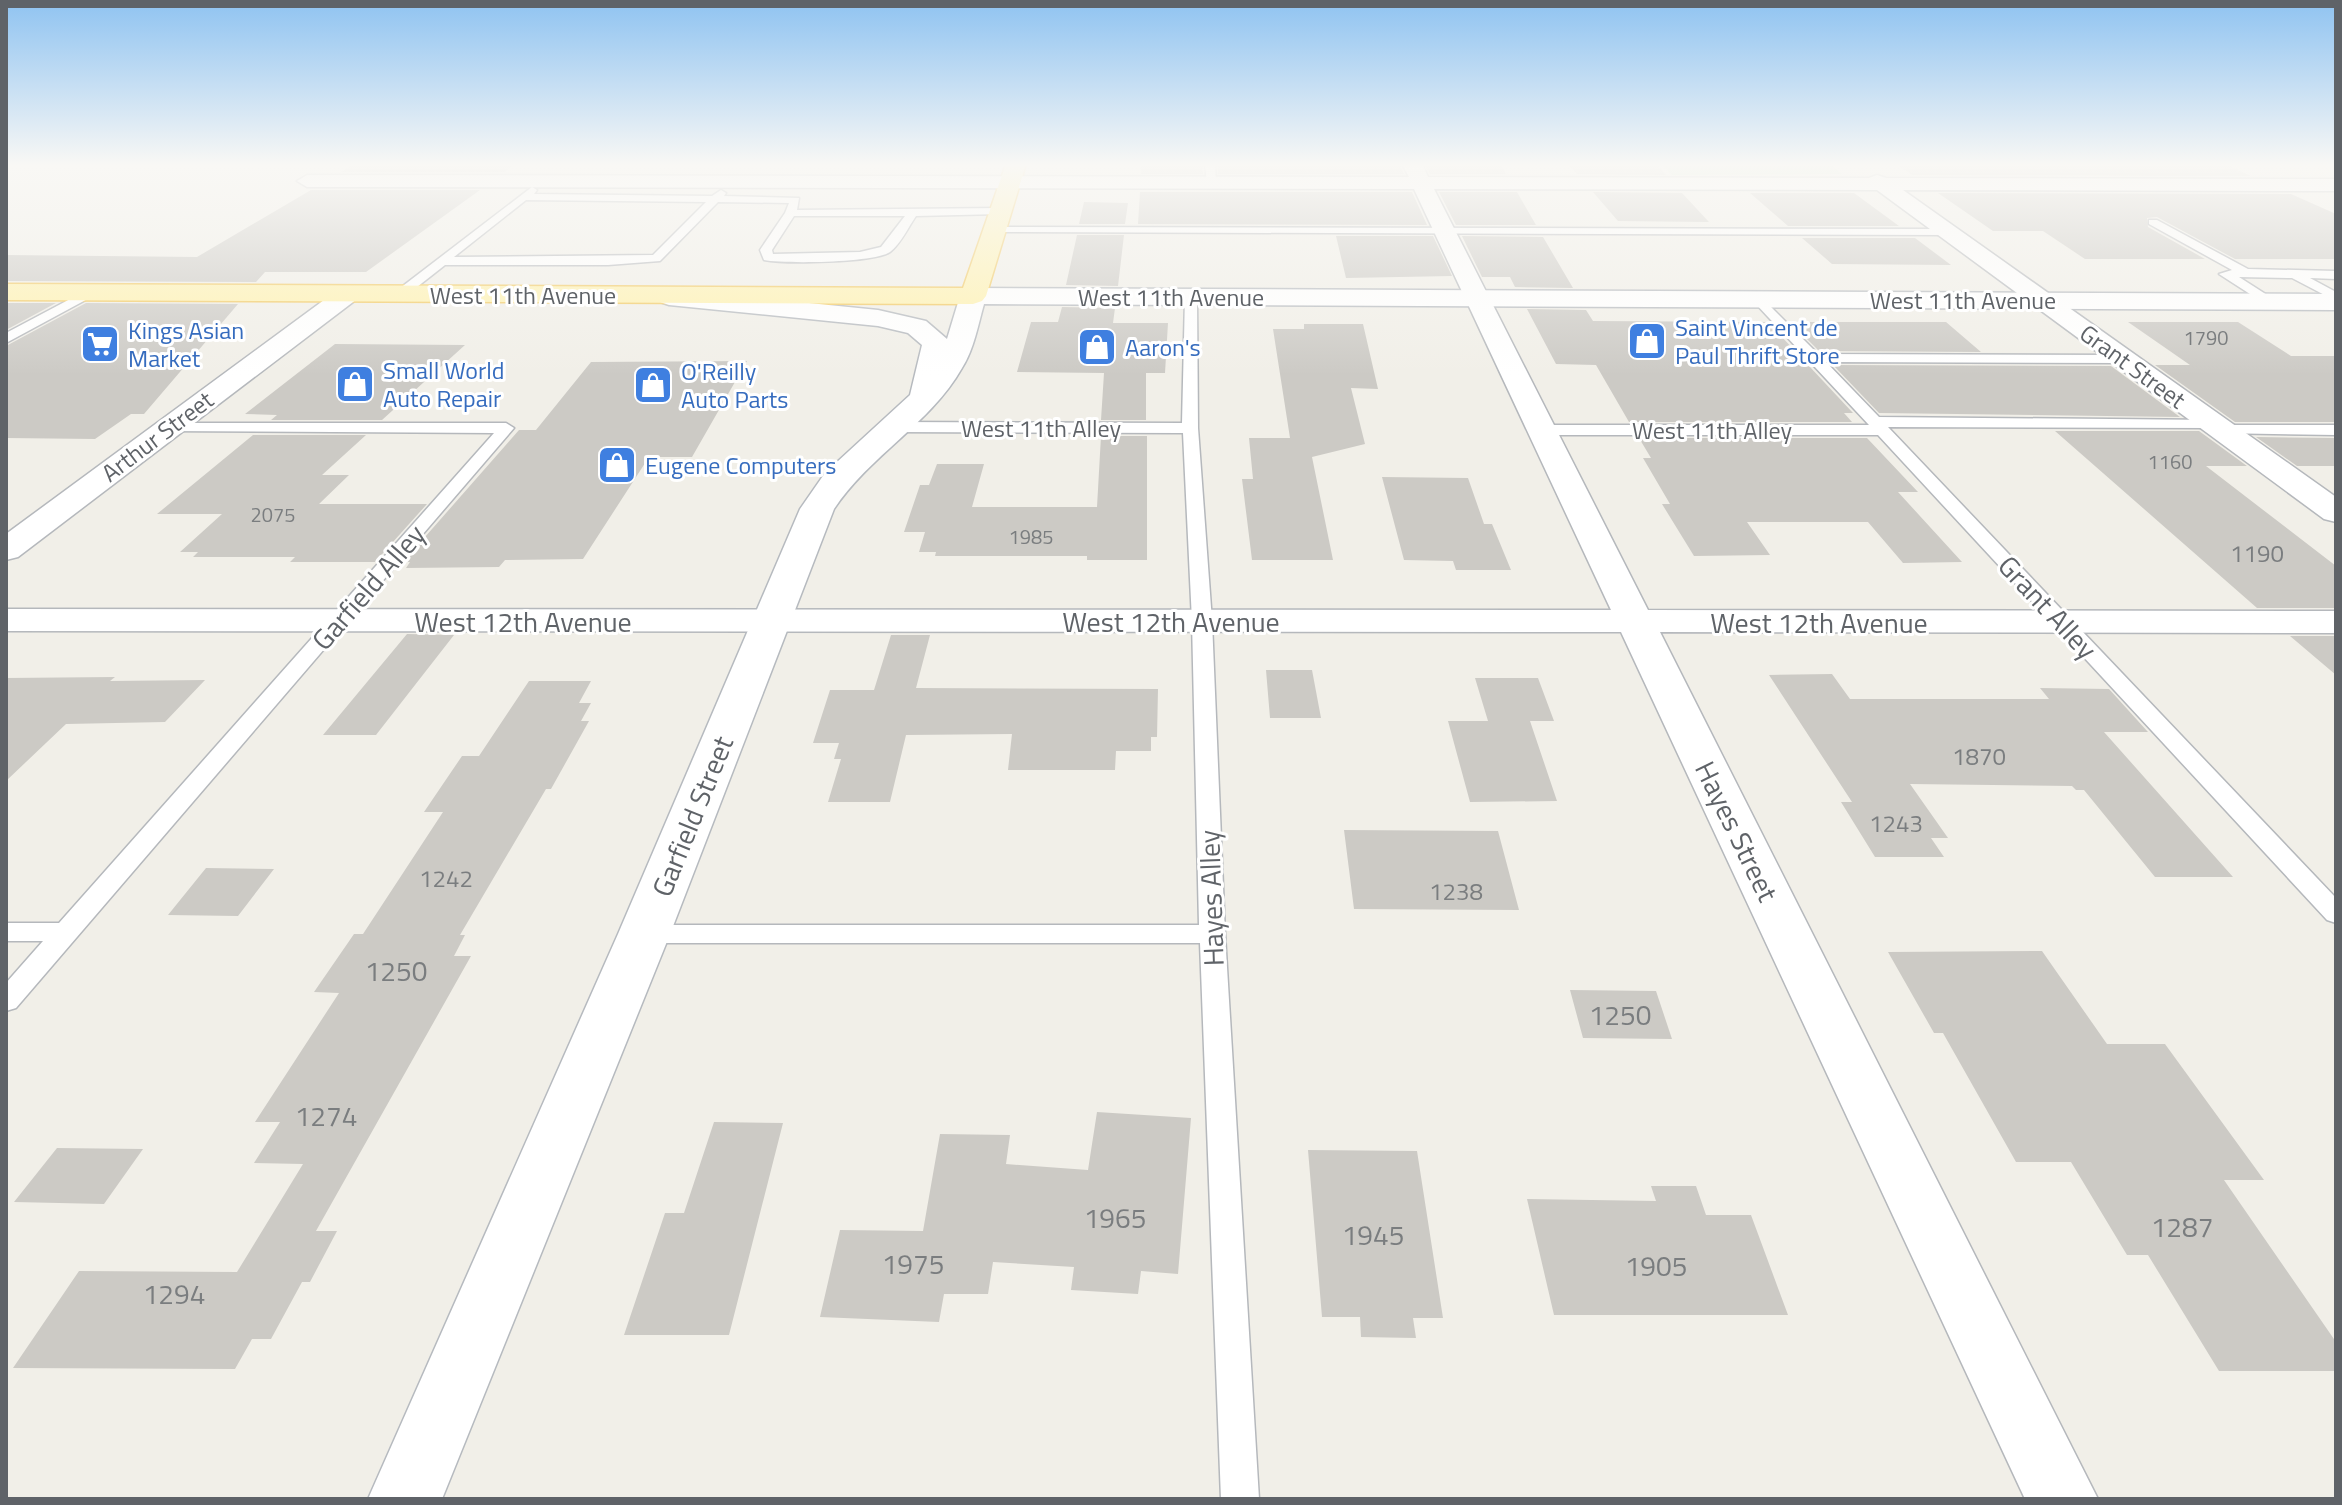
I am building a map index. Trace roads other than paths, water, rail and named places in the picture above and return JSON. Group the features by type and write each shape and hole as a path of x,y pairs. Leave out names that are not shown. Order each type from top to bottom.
{"main road":[{"name":"Garfield Street","path":"405,1499 644,934 817,509 837,480 949,367 994,234"},
{"name":"West 11th Avenue","path":"6,292 2272,302 2336,299"},
{"path":"666,297 878,318 917,327 936,343 906,413"}],"street":[{"name":"Hayes Street","path":"1447,234 2062,1499"},
{"name":"Grant Street","path":"1953,234 2336,512"},
{"name":"Arthur Street","path":"6,550 348,294"},
{"name":"West 12th Avenue","path":"6,620 2336,622"}],"lane":[{"path":"399,295 476,234"},
{"path":"442,261 656,258 680,234"},
{"path":"777,234 766,250 768,257 860,256 885,250 897,234"},
{"path":"2175,234 2246,273"},
{"path":"2272,302 2225,274 2336,275"},
{"path":"2294,274 2336,299"},
{"path":"6,339 89,293"},
{"name":"Hayes Alley","path":"1191,297 1190,428 1202,621 1212,934 1240,1499"},
{"name":"Grant Alley","path":"1760,300 2336,914"},
{"path":"1815,358 2124,359"},
{"name":"West 11th Alley","path":"906,413 1190,428"},
{"name":"West 11th Alley","path":"1542,430 1878,426 2217,426 2336,430"},
{"name":"Garfield Alley","path":"6,1001 506,428 168,428"},
{"path":"6,932 66,932"},
{"path":"644,934 1212,934"}],"place":[{"name":"Saint Vincent de Paul Thrift Store","path":"1647,341"},
{"name":"Kings Asian Market","path":"100,344"},
{"name":"Aaron's","path":"1097,347"},
{"name":"Small World Auto Repair","path":"355,384"},
{"name":"O'Reilly Auto Parts","path":"653,385"},
{"name":"Eugene Computers","path":"617,465"}]}
